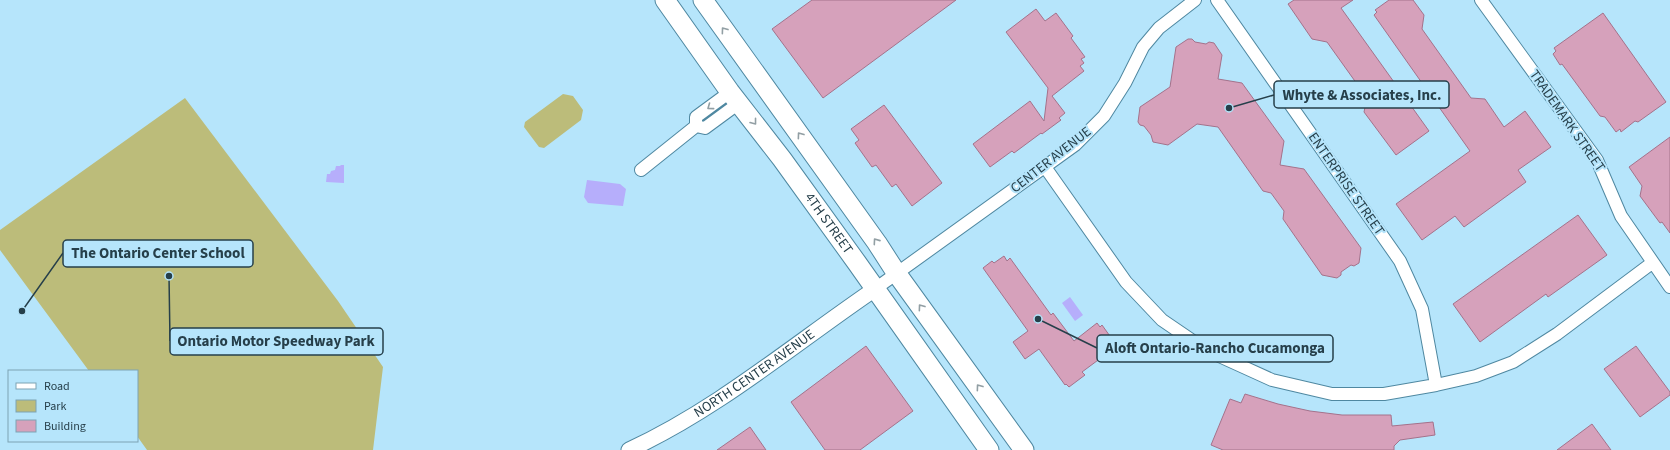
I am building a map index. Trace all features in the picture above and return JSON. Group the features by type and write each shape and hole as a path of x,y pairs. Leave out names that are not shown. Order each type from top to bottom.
{"main road":[{"name":"4TH STREET","path":"665,0 786,165 988,450"},
{"name":"4TH STREET","path":"703,0 1024,450"}],"street":[{"name":"CENTER AVENUE","path":"875,289 1074,145 1099,121 1125,83 1142,47 1159,28 1195,0"},
{"name":"ENTERPRISE STREET","path":"1217,0 1400,261 1422,309 1436,385"},
{"name":"TRADEMARK STREET","path":"1481,0 1597,160 1621,216 1670,287"},
{"path":"642,170 696,126 696,117 735,97"},
{"path":"1045,167 1126,282 1162,320 1206,350 1272,380 1332,394 1384,394 1436,385 1476,376 1513,362 1557,334 1652,263"},
{"name":"NORTH CENTER AVENUE","path":"629,450 693,416 746,381 875,289"}],"green space":[{"path":"563,94 573,96 583,110 581,120 544,148 539,147 524,127 525,122"},
{"path":"185,98 338,301 383,367 373,450 147,450 138,437 138,370 88,370 0,250 0,230"}],"shaded area":[{"path":"344,165 344,183 326,182 327,174 330,174 331,171 335,170 336,166"},
{"path":"587,180 620,184 626,189 623,206 588,203 584,197"},
{"path":"1070,297 1083,315 1075,321 1062,303"}],"building":[{"path":"812,0 956,0 823,98 772,29"},
{"path":"1294,0 1353,0 1341,8 1429,131 1396,155 1364,112 1367,98 1327,42 1312,39 1288,4"},
{"path":"1389,0 1413,0 1424,15 1422,29 1471,98 1485,99 1504,127 1525,111 1551,147 1518,170 1526,182 1464,227 1455,216 1422,240 1396,204 1470,151 1374,15 1377,12 1375,10"},
{"path":"1036,9 1045,21 1056,13 1073,36 1071,38 1085,57 1081,59 1084,63 1080,66 1084,71 1052,96 1065,113 1059,118 1061,120 1014,153 1012,151 990,167 973,144 1030,101 1044,121 1048,88 1006,32"},
{"path":"1603,13 1666,102 1638,122 1635,121 1621,132 1620,129 1616,132 1605,117 1600,116 1553,54 1556,51 1554,48"},
{"path":"1188,39 1206,44 1209,42 1214,43 1222,55 1218,79 1242,83 1284,141 1280,165 1304,169 1361,248 1359,263 1354,266 1351,265 1341,272 1341,275 1337,278 1322,275 1283,219 1284,211 1271,193 1263,191 1218,127 1197,124 1168,145 1153,142 1151,135 1144,126 1140,125 1138,122 1140,107 1170,87 1176,47"},
{"path":"884,105 942,183 912,206 896,184 892,187 876,165 872,167 855,143 859,140 851,129"},
{"path":"1670,137 1670,233 1662,222 1660,223 1640,196 1642,186 1629,167"},
{"path":"1578,215 1607,255 1548,297 1546,294 1480,342 1453,304"},
{"path":"1004,256 1007,261 1010,258 1051,315 1053,313 1074,341 1097,323 1100,327 1102,325 1117,346 1082,372 1085,375 1069,387 1066,384 1065,385 1039,349 1025,359 1013,342 1028,331 983,268 992,261 994,263"},
{"path":"866,346 913,411 860,450 825,450 791,402"},
{"path":"1636,346 1670,392 1670,395 1640,417 1604,369"},
{"path":"1245,394 1278,404 1310,411 1342,415 1391,415 1392,426 1433,422 1435,435 1400,440 1394,446 1394,450 1223,450 1211,445 1230,399 1241,403"},
{"path":"1592,424 1611,450 1557,450"},
{"path":"750,427 766,450 717,450"}],"place":[{"name":"Whyte & Associates, Inc.","path":"1229,108"},
{"name":"Ontario Motor Speedway Park","path":"169,276"},
{"name":"The Ontario Center School","path":"22,311"},
{"name":"Aloft Ontario-Rancho Cucamonga","path":"1038,319"}]}
